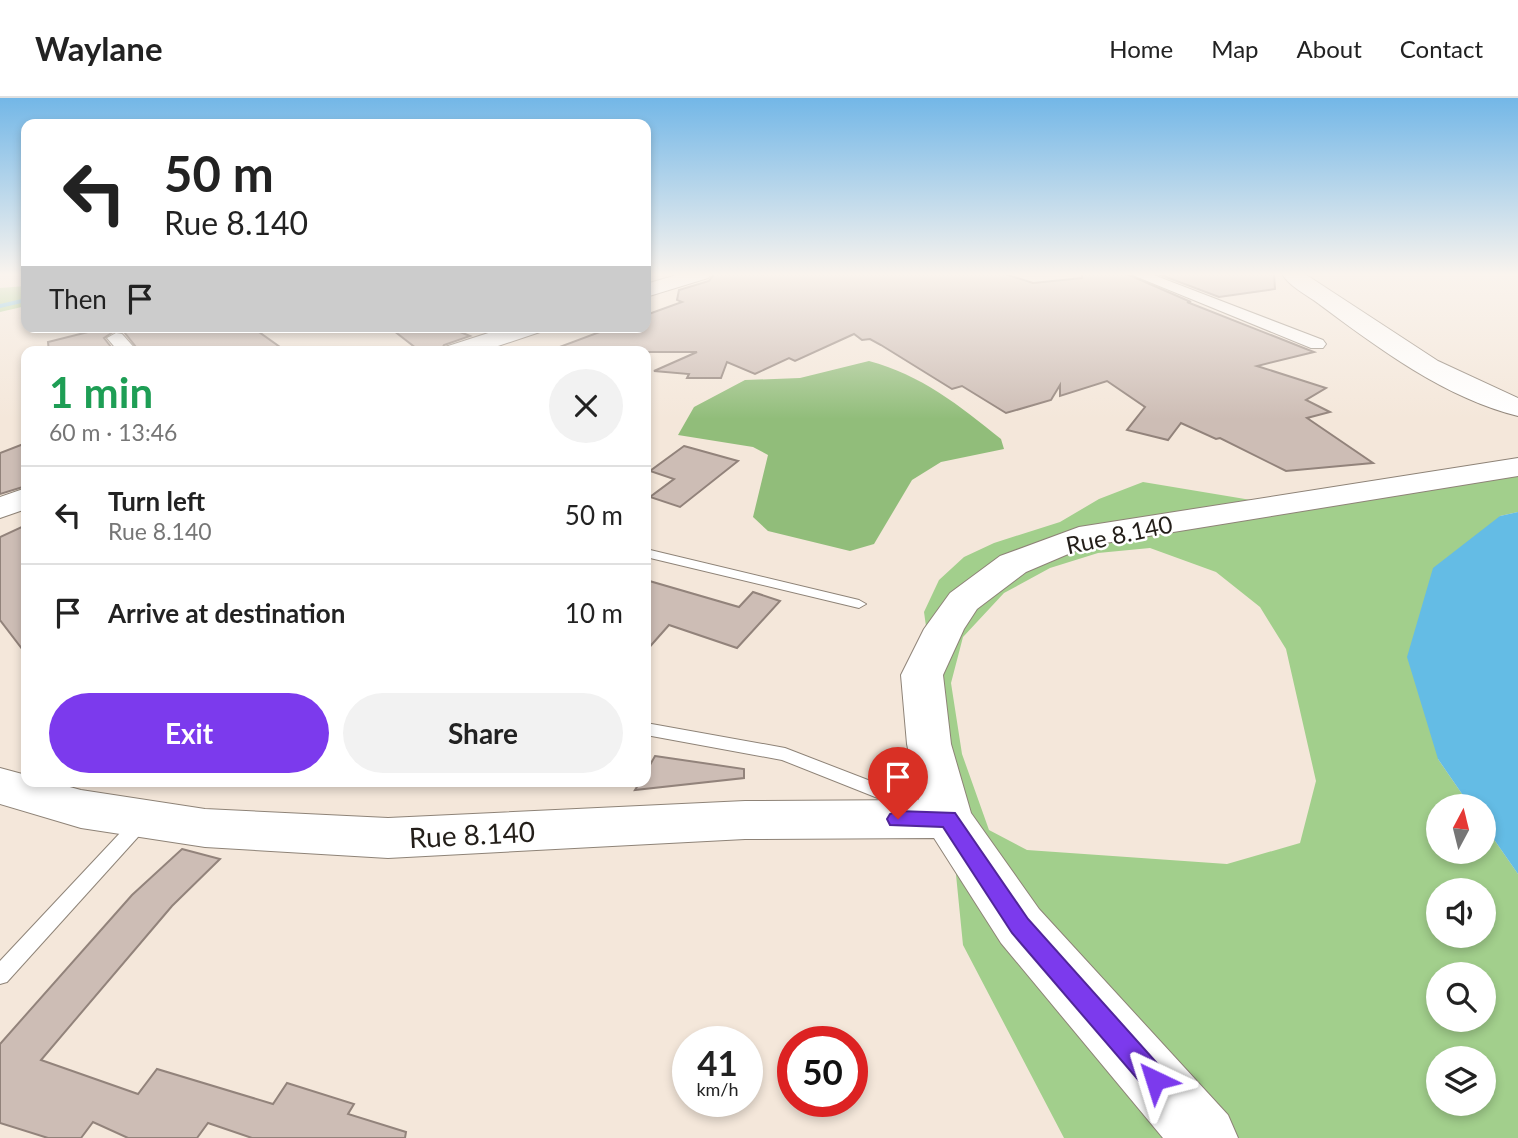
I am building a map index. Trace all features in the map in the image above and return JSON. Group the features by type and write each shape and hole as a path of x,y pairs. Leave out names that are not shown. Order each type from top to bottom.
{"main road":[{"path":"1363,323 1417,359 1476,391 1518,408"},
{"path":"473,346 513,333"},
{"name":"Rue 8.140","path":"1205,1138 1020,926 948,819 929,744 922,675 944,629 963,601 1013,564 1079,537 1518,467"},
{"path":"0,508 21,500"},
{"name":"Rue 8.140","path":"0,786 81,809 205,828 388,838 746,820 948,819"}],"street":[{"path":"1262,323 1317,344"},
{"path":"0,778 21,776"}],"lane":[{"path":"651,554 859,604"},
{"path":"651,730 785,754 948,819"},
{"path":"0,975 144,819"}],"green space":[{"path":"869,361 906,374 939,392 1001,439 1004,449 941,462 912,480 874,544 850,551 768,531 753,517 768,455 753,447 678,435 694,407 745,380 800,378"},
{"path":"1518,467 1518,512 1500,516 1438,759 1462,794 1426,794 1426,864 1496,864 1496,842 1518,874 1518,1138 1064,1138 963,945 944,754 924,612 939,580 964,557 994,543 1060,522 1099,499 1143,482 1281,505","holes":["1150,548 1216,572 1260,607 1286,649 1316,781 1300,843 1227,864 1027,850 989,830 962,754 951,683 963,637 1004,593 1050,568 1098,553"]}],"water":[{"path":"1518,512 1518,874 1496,842 1496,794 1462,794 1438,759 1407,657 1433,568 1500,516"}],"building":[{"path":"651,323 1239,323 1314,352 1257,366 1326,388 1306,400 1330,412 1307,418 1373,463 1286,471 1220,438 1216,439 1181,423 1168,440 1127,430 1145,407 1107,381 1060,396 1060,385 1051,400 1006,413 962,386 952,389 881,345 870,339 862,340 854,334 795,361 789,358 755,374 727,362 721,378 687,378 689,374 654,371 697,352 651,352 651,346 562,346 597,333 651,333"},
{"path":"84,333 112,333 104,338 110,346 48,346 48,342"},
{"path":"125,333 260,333 279,346 135,346"},
{"path":"397,333 463,333 470,336 443,346 413,346"},
{"path":"21,445 21,488 0,494 0,453"},
{"path":"684,446 738,461 680,507 651,497 674,479 651,470"},
{"path":"21,527 21,647 0,620 0,537"},
{"path":"651,581 739,607 753,592 780,601 737,648 669,625 651,645"},
{"path":"655,756 744,769 744,778 635,790 637,787 651,787 651,763"},
{"path":"182,849 220,859 172,906 41,1060 138,1094 157,1069 273,1104 287,1083 354,1104 348,1114 406,1132 405,1138 252,1138 208,1123 197,1138 128,1138 93,1122 81,1138 48,1138 0,1123 0,1044 132,895"}],"route":[{"path":"898,819 948,819 1020,926 1155,1080"}]}
